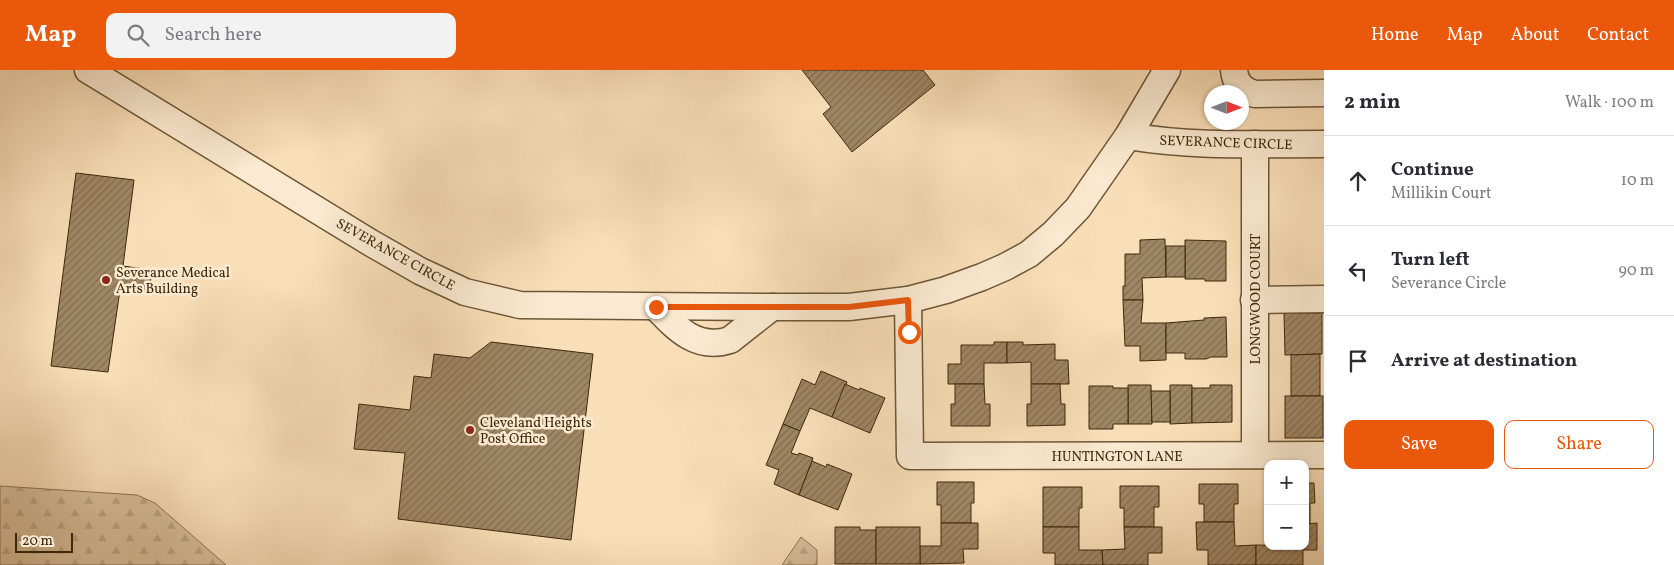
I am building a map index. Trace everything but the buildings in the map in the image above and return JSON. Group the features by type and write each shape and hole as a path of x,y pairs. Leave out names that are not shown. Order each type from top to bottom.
{"street":[{"name":"SEVERANCE CIRCLE","path":"88,70 372,243 420,271 465,292 520,305 772,308 849,307 908,300 946,290 982,277 1029,254 1053,234 1078,208 1128,136 1167,70"},
{"path":"1234,70 1236,80 1247,92 1255,94 1324,93"},
{"name":"SEVERANCE CIRCLE","path":"1128,136 1170,142 1324,144"},
{"name":"LONGWOOD COURT","path":"1255,144 1254,300 1256,455"},
{"path":"1254,300 1324,299"},
{"name":"HUNTINGTON LANE","path":"908,300 910,456 1324,455"},
{"path":"656,307 678,330 703,342 724,342 730,340 772,308"}],"green space":[{"path":"0,486 137,495 155,503 226,565 0,565"},
{"path":"801,537 817,550 817,565 782,565"}],"place":[{"name":"Severance Medical Arts Building","path":"106,280"},
{"name":"Cleveland Heights Post Office","path":"470,430"}],"route":[{"path":"656,307 849,307 908,300 909,332"}]}
